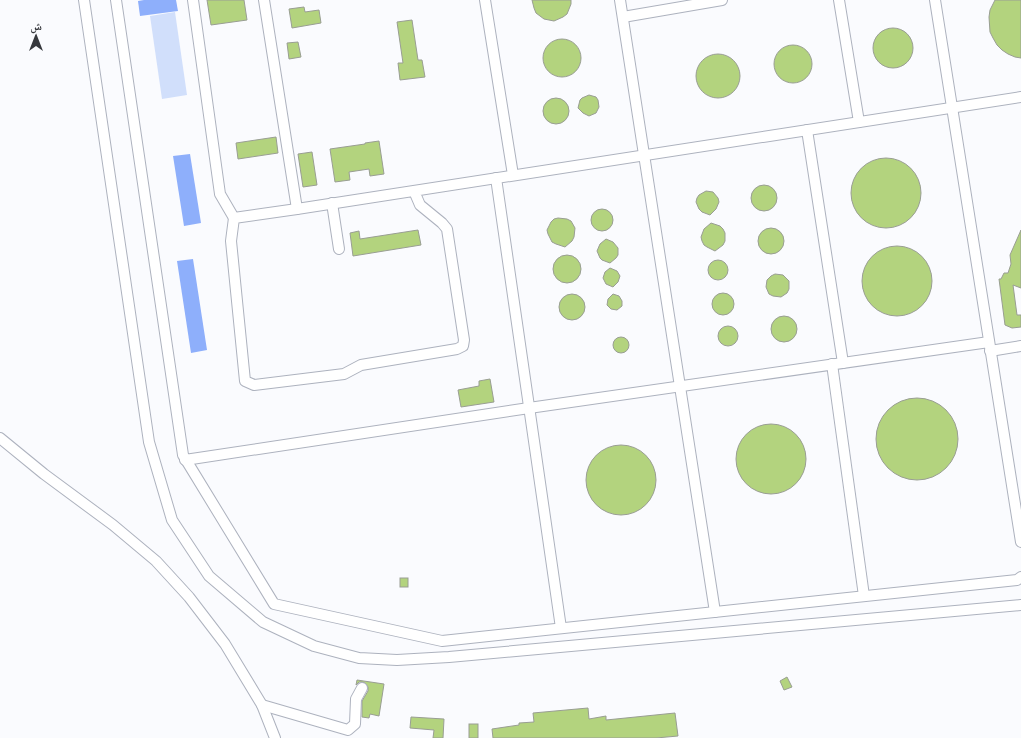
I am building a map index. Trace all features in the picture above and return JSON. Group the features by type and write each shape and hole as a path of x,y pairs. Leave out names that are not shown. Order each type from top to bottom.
{"street":[{"path":"84,0 149,442 172,520 209,576 264,622 314,646 359,658 396,660 449,657 1021,605"},
{"path":"116,0 182,455 274,604 442,641 1017,580 1021,577"},
{"path":"193,0 220,194 234,218 231,241 245,381 254,385 344,374 361,365 457,349 463,346 464,340 447,229 442,222 420,205 414,190"},
{"path":"264,0 297,209"},
{"path":"485,0 513,175"},
{"path":"620,0 715,612"},
{"path":"623,17 722,0"},
{"path":"839,0 859,122"},
{"path":"935,0 1021,542"},
{"path":"234,218 1021,97"},
{"path":"807,130 838,364 864,596"},
{"path":"496,178 561,628"},
{"path":"332,203 339,249"},
{"path":"185,460 529,408 838,364 989,346 1021,346"},
{"path":"0,438 156,561 189,597 225,644 262,705 274,738"},
{"path":"262,705 348,730 355,724 356,699 362,688"}],"shaded area":[{"path":"175,12 187,95 162,99 150,16"}],"water":[{"path":"176,0 178,11 140,16 138,1"},
{"path":"190,154 201,223 184,226 173,156"},
{"path":"193,259 207,350 191,353 177,261"}],"building":[{"path":"207,0 244,0 247,20 211,25"},
{"path":"532,0 571,0 571,4 567,14 554,21 544,19 536,13"},
{"path":"995,0 1021,0 1021,58 1015,57 1002,50 997,45 990,32 990,10"},
{"path":"304,7 305,12 319,10 321,23 292,28 289,9"},
{"path":"412,20 418,60 422,60 425,77 400,80 398,63 403,63 397,22"},
{"path":"897,28 904,31 910,37 913,48 912,56 904,65 897,68 889,68 882,65 874,56 873,44 876,37 885,29"},
{"path":"558,39 566,39 573,42 578,47 581,58 578,69 573,74 566,77 558,77 551,74 546,69 543,62 543,54 546,47 551,42"},
{"path":"298,42 301,57 289,59 287,43"},
{"path":"789,45 797,45 807,50 811,57 811,71 807,78 797,83 789,83 779,78 777,75 774,68 774,60 779,50 782,48"},
{"path":"718,54 730,58 736,64 740,76 736,88 730,94 718,98 706,94 700,88 696,76 700,64 706,58"},
{"path":"589,95 596,97 599,107 596,113 589,116 578,108 580,100"},
{"path":"556,98 565,102 569,111 565,120 556,124 547,120 543,111 547,102"},
{"path":"276,137 278,153 238,159 236,143"},
{"path":"379,141 384,174 370,176 369,169 349,172 350,180 335,182 330,149"},
{"path":"312,152 317,185 303,187 298,154"},
{"path":"886,158 899,161 911,168 918,180 921,193 918,206 911,218 899,225 886,228 873,225 861,218 854,206 851,193 854,180 861,168 873,161"},
{"path":"764,185 773,189 777,198 773,207 764,211 755,207 751,198 755,189"},
{"path":"706,191 713,192 718,198 719,202 716,209 710,215 702,212 696,202 699,195"},
{"path":"602,209 610,212 613,220 610,228 602,231 594,228 591,220 594,212"},
{"path":"558,218 571,221 575,228 572,241 565,247 552,242 547,230 551,222"},
{"path":"711,223 720,226 725,233 725,241 723,245 715,251 704,245 701,237 704,229"},
{"path":"771,228 780,232 784,241 780,250 771,254 762,250 758,241 762,232"},
{"path":"418,230 421,245 353,256 350,233 359,231 360,239"},
{"path":"1021,230 1021,288 1013,285 1017,315 1021,315 1021,327 1012,328 1005,325 999,279 1001,279 1004,273 1008,273 1011,264 1010,255"},
{"path":"606,239 613,242 618,248 618,255 610,263 602,260 597,251 600,244"},
{"path":"897,246 910,249 922,256 929,268 932,281 929,294 922,306 910,313 897,316 884,313 872,306 865,294 862,281 865,268 872,256 884,249"},
{"path":"567,255 577,259 581,269 577,279 567,283 557,279 553,269 557,259"},
{"path":"714,260 722,260 728,266 728,274 722,280 714,280 708,274 708,266"},
{"path":"610,268 617,271 620,276 618,282 613,287 606,284 603,278 605,272"},
{"path":"775,274 783,275 789,281 789,289 787,293 781,297 769,294 766,287 767,280"},
{"path":"723,293 731,296 734,304 731,312 723,315 715,312 712,304 715,296"},
{"path":"572,294 581,298 585,307 581,316 572,320 563,316 559,307 563,298"},
{"path":"613,294 619,296 622,301 622,306 617,310 611,309 607,305 608,299"},
{"path":"784,316 793,320 797,329 793,338 784,342 775,338 771,329 775,320"},
{"path":"728,326 735,329 738,336 735,343 728,346 721,343 718,336 721,329"},
{"path":"621,337 627,339 629,345 627,351 621,353 615,351 613,345 615,339"},
{"path":"490,379 494,402 461,407 458,390 479,386 479,381"},
{"path":"917,398 933,401 946,410 955,423 958,439 955,455 946,468 933,477 917,480 901,477 888,468 879,455 876,439 879,423 888,410 901,401"},
{"path":"771,424 784,427 796,434 803,446 806,459 803,472 796,484 784,491 771,494 758,491 746,484 739,472 736,459 739,446 746,434 758,427"},
{"path":"621,445 634,448 646,455 653,467 656,480 653,493 646,505 634,512 621,515 608,512 596,505 589,493 586,480 589,467 596,455 608,448"},
{"path":"400,578 408,578 408,587 400,587"},
{"path":"787,677 792,687 784,690 780,681"},
{"path":"357,680 384,684 379,716 370,714 369,718 362,717 362,701 368,691 368,687 362,682 359,682 356,685"},
{"path":"588,708 589,719 606,716 606,720 675,713 678,736 656,738 493,738 492,729 519,725 519,723 534,722 533,713"},
{"path":"411,717 444,719 443,738 433,738 434,730 410,728"},
{"path":"469,724 478,724 478,738 469,738"}]}
